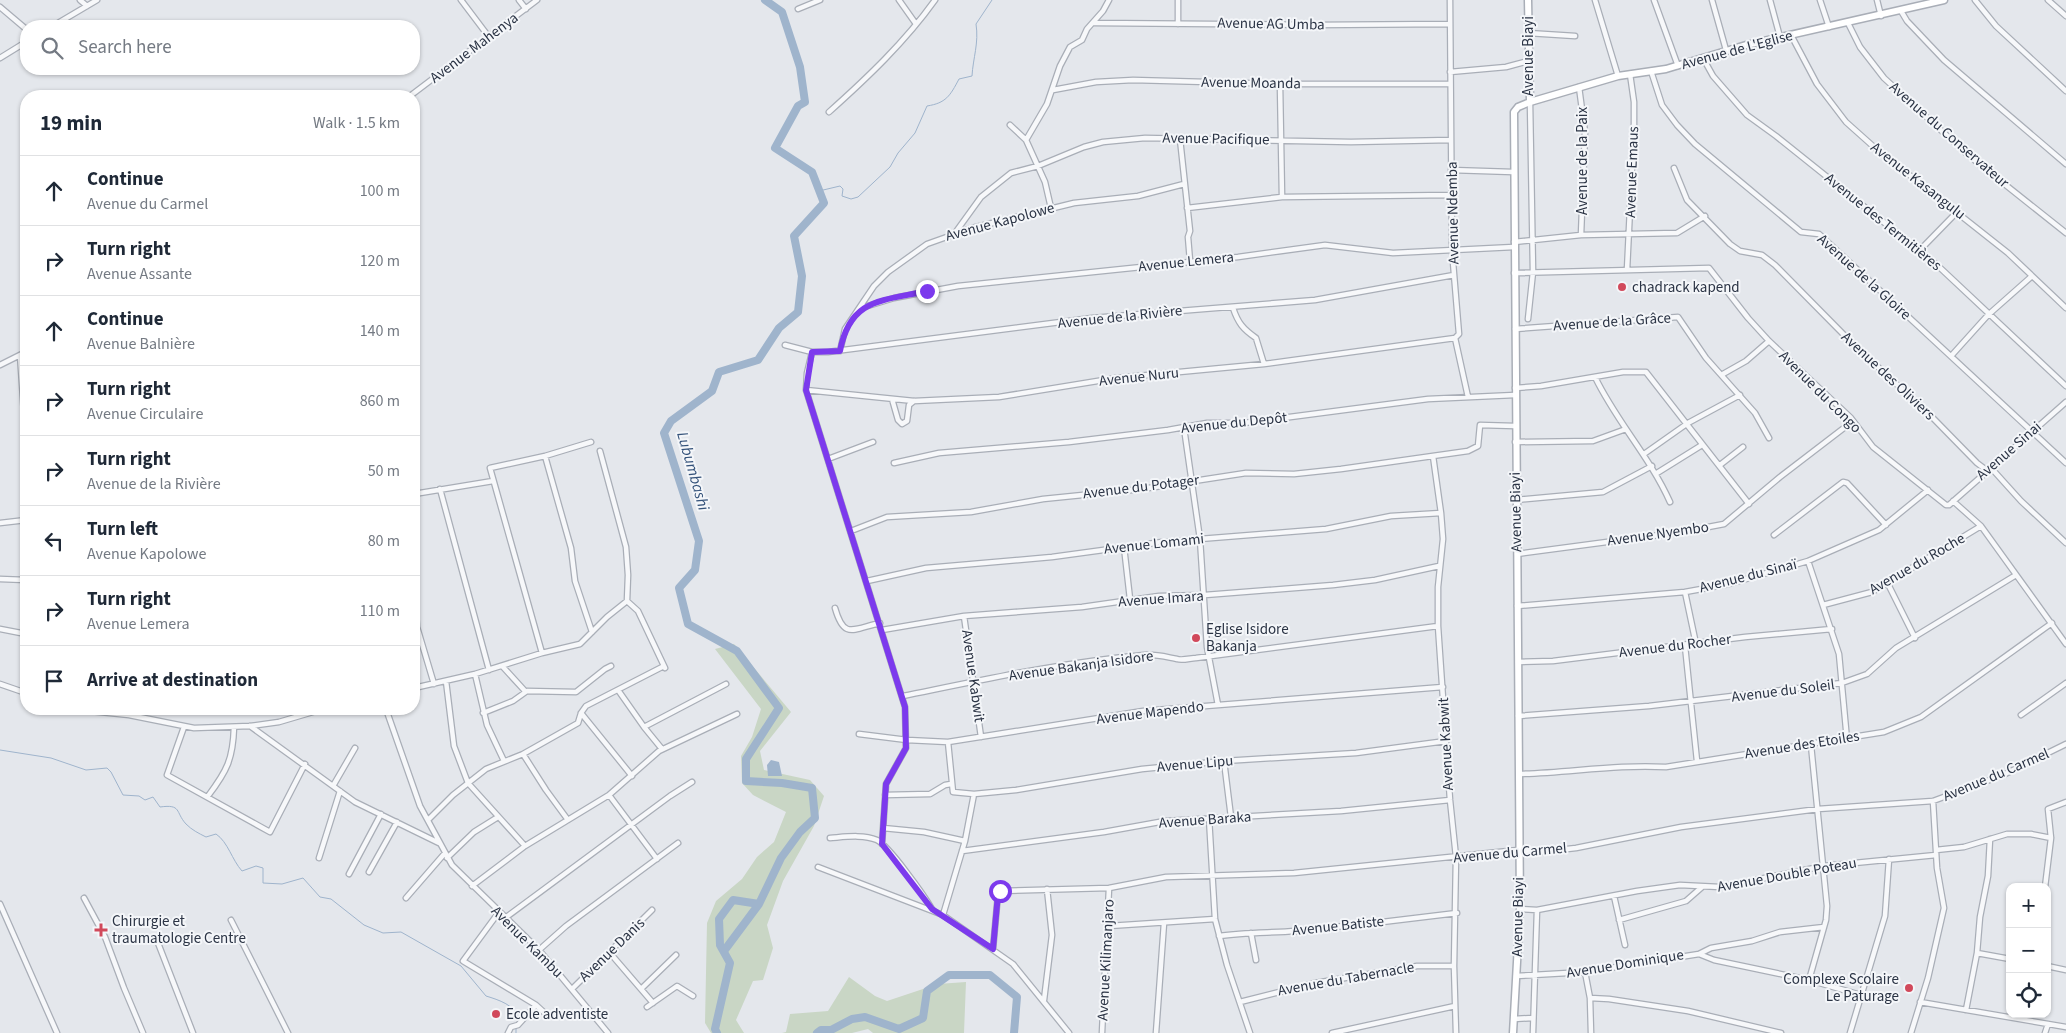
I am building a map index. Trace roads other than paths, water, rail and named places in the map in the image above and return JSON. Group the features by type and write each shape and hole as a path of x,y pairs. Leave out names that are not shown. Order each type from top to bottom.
{"street":[{"path":"80,0 87,6"},
{"path":"63,20 97,0"},
{"path":"461,0 489,37"},
{"path":"519,0 526,9"},
{"name":"Avenue Mahenya","path":"418,90 538,0"},
{"path":"798,9 820,0"},
{"path":"899,0 916,24"},
{"path":"829,112 860,84 916,24 934,0"},
{"path":"1026,140 1053,90 1060,66 1070,47 1080,43 1087,29 1094,23 1108,0"},
{"path":"1178,0 1178,24"},
{"name":"Avenue Ndemba","path":"1450,0 1452,250 1459,334 1455,338 1468,397"},
{"name":"Avenue Biayi","path":"1513,1033 1520,909 1513,172 1514,112 1530,102 1528,0"},
{"path":"1595,0 1618,76"},
{"path":"1654,0 1678,66"},
{"path":"1712,0 1726,50"},
{"path":"1770,0 1780,38"},
{"path":"1820,0 1829,28"},
{"path":"1877,0 1881,16"},
{"name":"Avenue de L'Eglise","path":"1530,102 1618,76 1678,66 1726,50 1829,28 1944,0"},
{"path":"1975,0 1996,26 2066,91"},
{"path":"2048,0 2066,16"},
{"path":"0,7 20,24"},
{"path":"1900,11 1944,60 2066,164"},
{"name":"Avenue AG Umba","path":"1094,23 1449,24"},
{"name":"Avenue du Conservateur","path":"1848,23 1860,47 1884,78 1968,155 2066,233"},
{"path":"1528,33 1575,36"},
{"name":"Avenue Kasangulu","path":"1791,35 1817,84 1841,116 1874,147 2008,253 2066,308"},
{"path":"0,58 20,46"},
{"name":"Avenue des Termitières","path":"1703,58 1713,76 1752,120 1776,136 1920,250 2066,386"},
{"path":"1450,72 1506,67 1528,61"},
{"name":"Avenue de la Gloire","path":"1651,71 1662,105 1695,144 1803,233 1819,234 2066,464"},
{"name":"Avenue Emaus","path":"1627,270 1634,126 1634,102 1630,74"},
{"name":"Avenue Moanda","path":"1053,90 1096,82 1133,80 1280,84 1450,84"},
{"path":"1280,84 1282,197"},
{"name":"Avenue de la Paix","path":"1579,88 1584,111 1585,132 1581,235"},
{"path":"1528,319 1533,272 1532,128 1530,102"},
{"path":"1010,125 1026,140 1038,166 1051,208"},
{"name":"Avenue Pacifique","path":"955,233 968,213 991,188 1011,174 1038,166 1084,147 1103,142 1145,138 1351,142 1451,140"},
{"path":"1180,139 1190,260"},
{"name":"Avenue des Oliviers","path":"1674,168 1687,200 1705,216 1735,249 1762,255 1775,265 1977,463 1988,470 1994,471 2021,501 2066,543"},
{"path":"1451,170 1513,172"},
{"name":"Avenue Kapolowe","path":"840,351 845,329 861,308 874,286 888,272 927,244 955,233 1051,208 1074,203 1138,196 1184,184"},
{"path":"1187,208 1282,197 1451,195"},
{"path":"1920,250 1957,212"},
{"path":"1514,245 1532,240 1581,235 1677,233 1705,216"},
{"name":"Avenue Lemera","path":"861,308 889,299 936,289 1190,260 1238,257 1325,245 1393,253 1514,245"},
{"name":"Avenue du Congo","path":"1514,273 1709,268 1730,297 1768,341 1853,421 1873,447 1944,505 1948,505 1953,501 1981,526 2066,644"},
{"name":"Avenue de la Rivière","path":"785,345 812,352 840,351 1092,318 1196,308 1233,308 1315,300 1454,276"},
{"path":"1952,356 1988,315 2032,276"},
{"path":"1233,308 1238,322 1244,330 1256,338 1264,364"},
{"name":"Avenue de la Grâce","path":"1514,329 1678,317 1706,358 1723,374 1755,413 1769,438"},
{"name":"Avenue Nuru","path":"892,399 914,401 999,397 1116,378 1264,364 1455,338"},
{"path":"1723,374 1746,361 1768,341"},
{"path":"812,352 806,390 903,696 906,748 886,784 882,844"},
{"path":"0,365 20,355"},
{"name":"Avenue du Depôt","path":"894,463 939,452 1070,442 1184,428 1207,423 1266,421 1428,399 1468,397 1515,391 1623,372 1646,372 1687,424"},
{"path":"1595,377 1609,406 1652,466 1670,502"},
{"path":"806,390 892,399 898,420 902,424 907,421 909,405 914,401"},
{"path":"1644,454 1687,424 1740,395"},
{"name":"Avenue Sinai","path":"1953,501 2066,402"},
{"name":"Avenue Nyembo","path":"1517,554 1716,526 1729,521 1780,477 1853,421"},
{"path":"1687,424 1749,504"},
{"name":"Avenue du Potager","path":"851,530 887,517 971,512 1053,498 1191,482 1246,473 1286,474 1341,469 1432,456 1474,449 1480,441 1480,425 1515,426"},
{"path":"1184,428 1200,539 1209,656 1218,705"},
{"path":"1516,442 1593,441 1626,429"},
{"path":"542,653 490,468 545,456 591,442"},
{"path":"828,459 873,442"},
{"path":"1656,473 1702,445"},
{"path":"1720,465 1743,447"},
{"path":"420,687 502,667 542,653 580,644 627,601 626,547 600,451"},
{"path":"545,456 571,548 575,581 592,632"},
{"name":"Avenue Kabwit","path":"1432,456 1443,539 1439,566 1438,626 1450,800 1456,857 1454,966 1456,1033"},
{"path":"1516,500 1603,492 1652,466"},
{"path":"420,493 493,481"},
{"path":"1774,535 1843,482 1886,525"},
{"path":"440,489 489,670"},
{"name":"Avenue du Sinaï","path":"1517,606 1685,592 1729,584 1808,561 1886,525 1928,490"},
{"name":"Avenue Lomami","path":"867,580 926,568 1052,557 1200,539 1326,529 1391,516 1441,513"},
{"path":"0,523 20,521"},
{"name":"Avenue du Roche","path":"1823,605 1855,598 1888,584 1981,526"},
{"path":"1124,547 1130,599"},
{"path":"1808,561 1839,654 1847,740"},
{"name":"Avenue Imara","path":"882,630 964,616 1082,607 1130,599 1188,594 1205,595 1358,582 1439,566"},
{"name":"Avenue du Soleil","path":"1518,716 1691,702 1842,683 1867,674 1892,651 2016,575"},
{"path":"0,579 20,580"},
{"path":"1888,584 1915,638"},
{"path":"1685,592 1696,644"},
{"path":"428,820 486,769 524,754 576,725 580,721 581,713 588,705 665,667 638,611 627,601"},
{"path":"835,608 838,621 845,629 850,630 880,623"},
{"name":"Avenue Kabwit","path":"964,616 981,737"},
{"name":"Avenue des Etoiles","path":"1519,774 1587,772 1641,766 1666,767 1847,740 1884,732 1921,717 2052,623"},
{"name":"Avenue Bakanja Isidore","path":"903,696 974,682 1143,655 1166,655 1177,660 1438,626"},
{"path":"0,629 20,633"},
{"name":"Avenue du Rocher","path":"1518,662 1553,661 1745,637 1832,629"},
{"path":"420,637 434,684"},
{"path":"1685,646 1698,761"},
{"path":"483,713 512,701 524,692 576,692 605,668 610,665 612,666"},
{"path":"502,667 524,692"},
{"path":"475,674 483,713 504,761"},
{"path":"446,681 454,746 468,783 525,846"},
{"path":"2021,714 2066,683"},
{"path":"0,684 20,691"},
{"path":"644,727 693,704 726,684"},
{"name":"Avenue Mapendo","path":"859,734 907,740 948,742 1143,711 1443,687"},
{"path":"618,690 662,749"},
{"path":"581,713 632,776"},
{"path":"472,886 525,846 609,795 662,749 737,714"},
{"path":"129,715 184,727 250,726 279,722 297,715"},
{"name":"Avenue Kambu","path":"388,715 407,772 446,856 472,886 539,950 608,1033"},
{"path":"250,726 355,802 440,844"},
{"path":"184,727 167,775 270,832 305,764"},
{"path":"208,796 228,768 232,754 234,727"},
{"name":"Avenue Lipu","path":"951,784 955,794 974,794 1016,790 1142,768 1340,754 1446,741"},
{"path":"885,795 930,794 951,784 948,742"},
{"name":"Avenue du Carmel","path":"993,949 998,892 1109,888 1159,877 1294,873 1518,850 1542,852 1576,848 1681,827 1818,809 1933,801 2003,776 2066,744"},
{"path":"1809,980 1824,927 1827,906 1811,745"},
{"path":"333,786 355,748"},
{"path":"524,754 546,790 568,820"},
{"path":"1224,761 1230,817"},
{"path":"505,918 631,827 670,796 692,782"},
{"path":"319,858 340,791"},
{"path":"943,915 965,841 974,794"},
{"path":"609,795 631,827 657,859"},
{"name":"Avenue Baraka","path":"962,851 1104,832 1165,821 1341,811 1450,800"},
{"path":"1911,1033 1944,908 1936,853 1933,801"},
{"path":"2045,883 2051,838 2048,809 2066,802"},
{"path":"349,874 381,814"},
{"path":"406,898 446,856 474,832 498,817"},
{"path":"1209,818 1215,919 1250,1033"},
{"path":"369,872 397,822"},
{"path":"425,836 432,827"},
{"path":"883,828 924,832 965,841"},
{"name":"Avenue Double Poteau","path":"1520,909 1537,910 1680,885 1720,887 1824,866 1936,853 1964,847 1990,838 2023,833 2051,838"},
{"path":"830,838 870,838 882,844 932,909"},
{"path":"1966,1010 1977,953 1980,917 1988,876 1990,838"},
{"path":"539,950 566,926 678,843"},
{"path":"1850,1033 1885,916 1889,859"},
{"path":"818,867 932,909 943,915 1013,964 1069,1033"},
{"path":"1619,920 1686,902 1702,887"},
{"name":"Avenue Kilimanjaro","path":"1102,1033 1104,975 1109,926 1109,888"},
{"path":"1044,1000 1052,935 1047,890"},
{"path":"1614,896 1625,945"},
{"path":"84,898 105,937 143,1033"},
{"path":"0,904 57,1033"},
{"name":"Avenue Danis","path":"572,988 652,910"},
{"path":"1533,1033 1537,910"},
{"path":"499,912 463,961 536,1005 548,1016"},
{"name":"Avenue Batiste","path":"1219,936 1310,929 1456,913"},
{"path":"1109,926 1215,919"},
{"path":"231,920 288,1033"},
{"path":"1156,1033 1164,923"},
{"path":"1699,954 1711,948 1752,941 1780,932 1824,927"},
{"path":"1251,933 1256,960"},
{"path":"158,943 193,1033"},
{"path":"610,953 653,1002"},
{"path":"1977,953 2006,958"},
{"name":"Avenue Dominique","path":"1516,976 1585,972 1699,954 1714,960 1809,980 1861,995"},
{"path":"642,989 676,955"},
{"name":"Avenue du Tabernacle","path":"1240,1002 1315,983 1408,967 1454,966"},
{"path":"2051,967 2066,970"},
{"path":"1585,972 1590,998 1590,1033"},
{"path":"647,1007 680,985 693,996"},
{"path":"1590,998 1604,998 1688,1011 1781,1033"},
{"path":"1920,1002 2066,1027"},
{"path":"508,1033 536,1005"},
{"path":"1332,1033 1455,1006"},
{"path":"1514,1019 1533,1018"},
{"path":"2045,1033 2048,1024"}],"water":[{"path":"771,760 779,762 782,776 768,776 767,765"}],"waterway":[{"name":"Lubumbashi","path":"717,1033 715,1029 730,963 720,945 719,919 733,900 759,904 781,858 800,832 815,818 812,788 782,783 746,781 746,759 779,708 737,651 688,624 679,588 695,570 699,541 664,433 671,421 712,391 719,372 758,360 779,328 798,312 802,276 794,236 824,203 812,172 775,148 798,106 805,102 800,67 782,12 765,0"},
{"path":"819,191 840,186 843,189 842,196 851,199 858,197 890,167 898,153 915,133 927,106 943,101 953,90 959,79 972,76 976,44 976,24 992,0"},
{"path":"0,750 51,758 86,770 107,768 123,795 139,796 145,800 153,797 160,807 175,808 186,824 193,830 206,837 216,834 220,837 242,871 256,866 263,868 263,883 282,884 303,878 320,897 331,899 364,925 383,933 401,932 461,966 486,996 501,1001 514,1010 519,1019 517,1023"},
{"name":"Lubumbashi","path":"724,951 759,904"},
{"name":"Lubumbashi","path":"817,1033 821,1030 831,1030 852,1019 865,1017 899,1029 923,1018 927,991 949,975 990,975 1017,997 1014,1033"},
{"path":"516,1027 516,1033"}],"place":[{"name":"chadrack kapend","path":"1622,287"},
{"name":"Eglise Isidore Bakanja","path":"1196,638"},
{"name":"Chirurgie et traumatologie Centre","path":"101,930"},
{"name":"Complexe Scolaire Le Paturage","path":"1909,988"},
{"name":"Ecole adventiste","path":"496,1014"}]}
